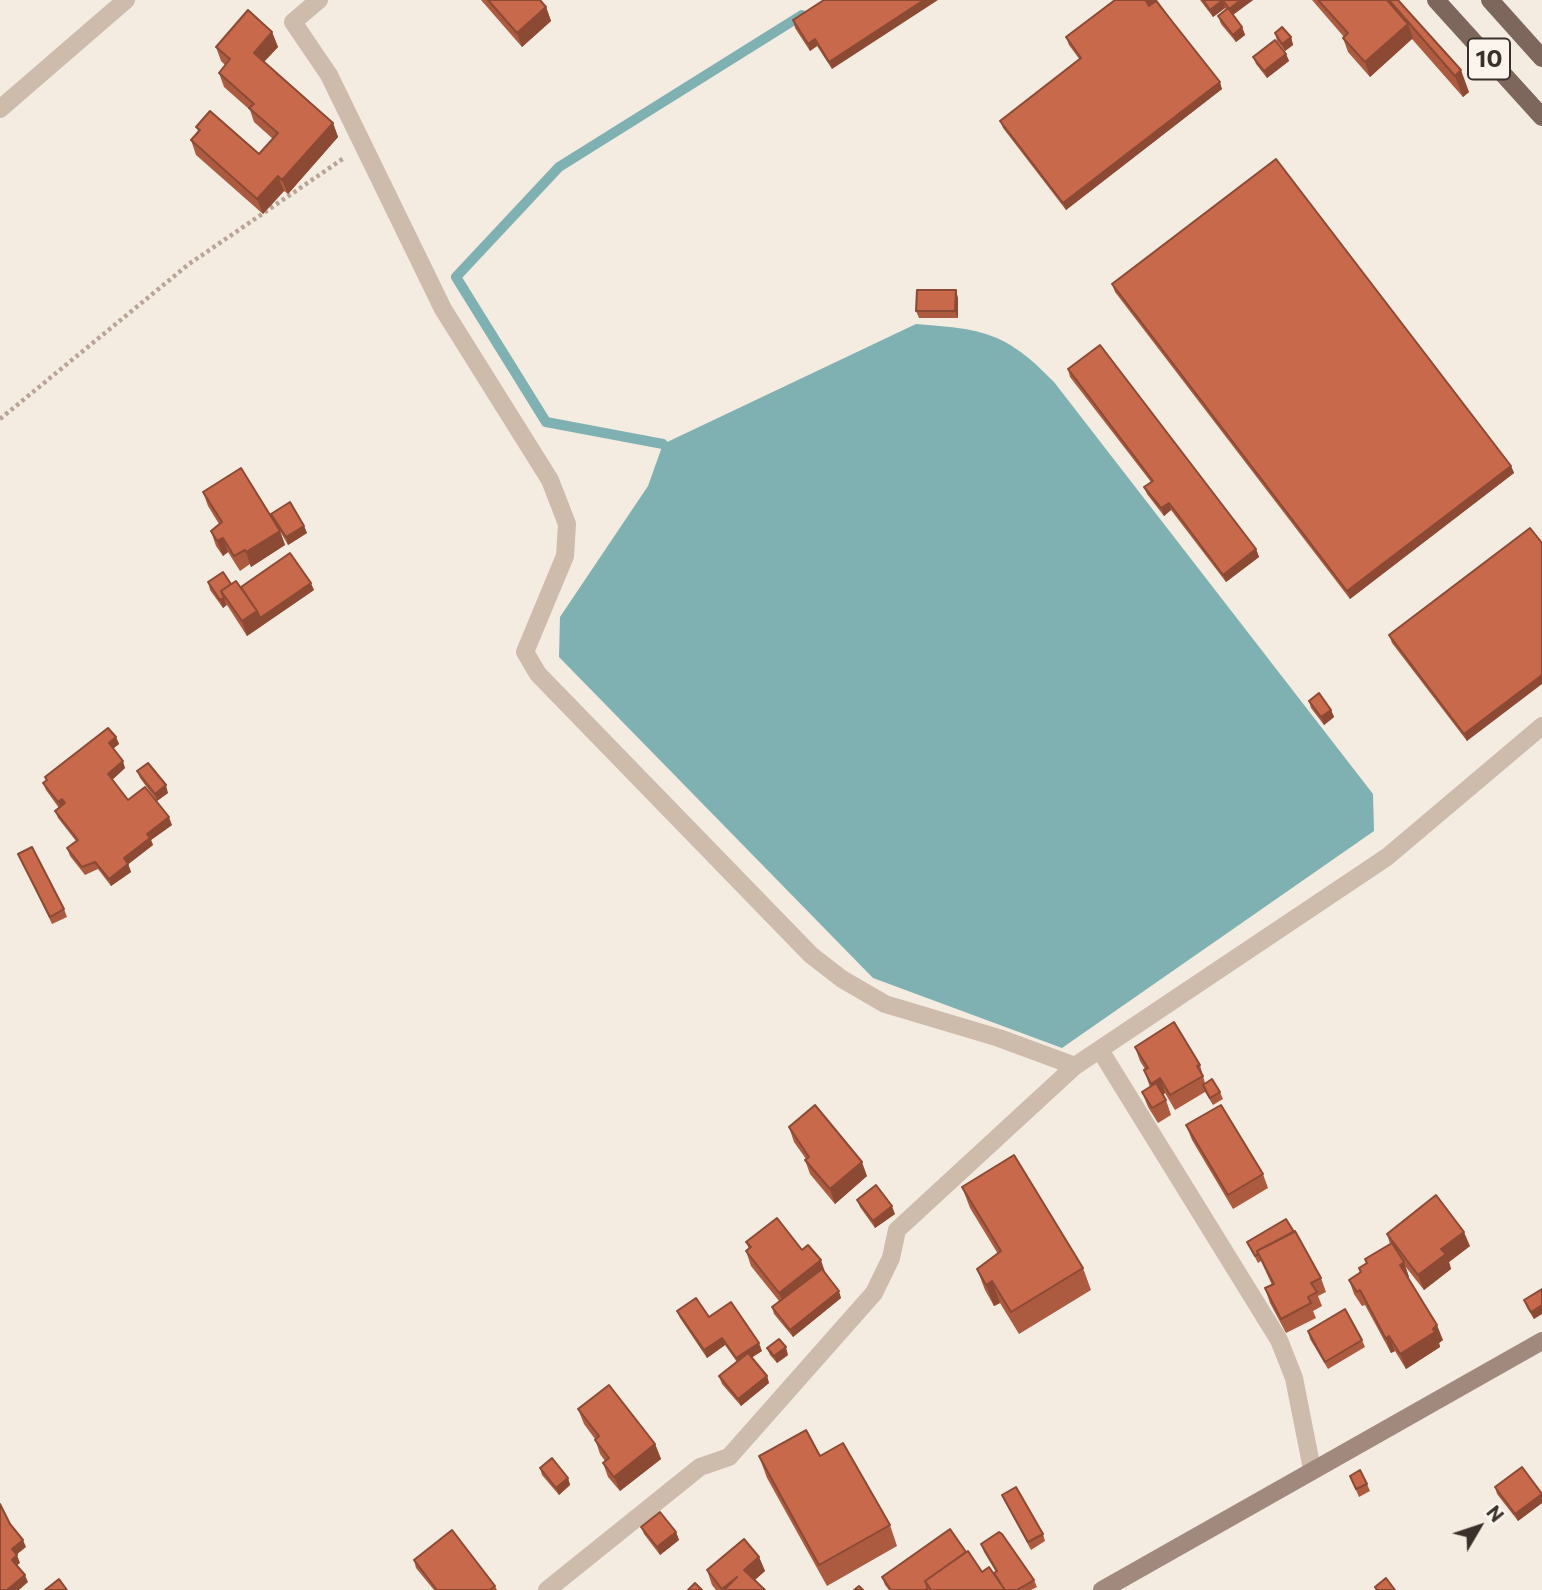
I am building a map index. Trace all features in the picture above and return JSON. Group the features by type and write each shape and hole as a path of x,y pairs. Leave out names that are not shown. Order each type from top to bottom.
{"main road":[{"name":"10","path":"1436,0 1542,117"},
{"name":"10","path":"1490,0 1542,58"}],"street":[{"path":"0,110 125,0"},
{"path":"319,0 293,22 329,75 443,309 550,480 567,524 565,556 525,652 538,674 811,955 842,979 885,1003 999,1038 1075,1066"},
{"path":"547,1590 700,1467 729,1457 874,1293 891,1258 897,1230 1075,1066 1387,857 1542,726"},
{"path":"1100,1050 1279,1340 1294,1378 1312,1469"},
{"path":"1103,1590 1312,1469 1542,1341"}],"path":[{"path":"0,419 189,264 362,146"}],"water":[{"path":"916,324 959,328 992,336 1022,353 1054,382 1373,794 1374,831 1062,1048 873,978 559,657 560,617 648,486 663,444"}],"building":[{"path":"488,0 540,0 546,7 517,33"},
{"path":"824,0 924,0 829,62 815,39 808,44 793,20"},
{"path":"1115,0 1147,0 1149,6 1156,1 1220,82 1063,203 1000,121 1081,58 1066,37"},
{"path":"1203,0 1223,0 1210,10"},
{"path":"1223,0 1241,0 1229,9"},
{"path":"1318,0 1387,0 1408,24 1365,62 1343,38 1348,33"},
{"path":"1389,0 1398,0 1461,70 1455,76"},
{"path":"1228,8 1242,27 1233,35 1218,16"},
{"path":"248,10 272,32 254,53 333,123 282,180 278,176 257,199 191,140 200,130 196,127 210,111 259,154 278,133 249,108 254,104 219,73 230,59 216,47"},
{"path":"1282,27 1291,37 1282,44 1275,33"},
{"path":"1275,40 1286,54 1264,71 1253,57"},
{"path":"1276,159 1511,466 1347,591 1112,284"},
{"path":"917,290 956,290 955,311 916,311"},
{"path":"1100,345 1256,549 1223,575 1169,503 1161,508 1144,487 1153,481 1068,369"},
{"path":"241,468 280,531 246,552 245,550 234,556 223,538 217,541 211,531 222,522 203,492"},
{"path":"290,502 304,526 286,537 271,514"},
{"path":"1530,528 1542,543 1542,675 1464,734 1389,635"},
{"path":"290,553 311,583 260,618 241,587"},
{"path":"223,572 231,584 221,591 224,598 220,600 208,582"},
{"path":"236,581 257,611 242,621 221,591"},
{"path":"1319,693 1331,710 1321,717 1309,701"},
{"path":"108,728 116,737 109,743 123,761 108,774 128,800 145,787 169,817 147,834 150,838 124,858 128,864 109,879 95,862 82,867 67,848 78,840 55,811 65,803 62,799 58,802 43,783 47,780 45,777"},
{"path":"148,763 166,785 155,794 137,771"},
{"path":"32,847 64,909 50,917 18,854"},
{"path":"1174,1022 1200,1065 1197,1066 1203,1076 1170,1095 1160,1078 1151,1084 1144,1070 1148,1068 1135,1047"},
{"path":"1212,1079 1220,1092 1210,1098 1203,1085"},
{"path":"1156,1083 1166,1100 1152,1108 1142,1092"},
{"path":"815,1105 862,1162 830,1189 805,1160 809,1157 789,1127"},
{"path":"1221,1105 1263,1174 1228,1195 1186,1125"},
{"path":"1014,1155 1083,1268 1011,1312 992,1281 986,1285 977,1269 1001,1251 962,1187"},
{"path":"876,1185 892,1206 873,1221 857,1200"},
{"path":"1436,1195 1464,1232 1441,1249 1446,1254 1418,1275 1387,1234"},
{"path":"777,1218 802,1250 808,1245 821,1260 779,1293 746,1251 751,1247 746,1242"},
{"path":"1286,1219 1294,1232 1257,1251 1255,1256 1247,1242"},
{"path":"1295,1231 1321,1278 1311,1283 1317,1292 1308,1297 1311,1303 1281,1319 1265,1288 1274,1284 1257,1251"},
{"path":"1392,1243 1404,1262 1400,1265 1437,1325 1433,1329 1435,1332 1400,1354 1389,1336 1386,1339 1360,1290 1357,1292 1349,1280 1361,1272 1359,1268 1367,1263 1365,1259"},
{"path":"822,1269 839,1291 790,1330 772,1307"},
{"path":"1542,1289 1542,1305 1531,1312 1524,1300"},
{"path":"696,1298 709,1317 731,1302 759,1343 736,1358 722,1338 704,1350 677,1311"},
{"path":"1345,1309 1362,1340 1325,1362 1308,1331"},
{"path":"779,1339 786,1347 774,1356 767,1348"},
{"path":"748,1353 767,1376 738,1399 719,1376"},
{"path":"609,1385 655,1444 614,1477 603,1463 609,1458 595,1440 599,1436 578,1409"},
{"path":"806,1430 820,1456 843,1443 890,1525 819,1565 759,1456"},
{"path":"552,1458 568,1478 556,1488 540,1468"},
{"path":"1522,1467 1542,1494 1515,1514 1495,1487"},
{"path":"1360,1470 1367,1484 1356,1489 1350,1476"},
{"path":"1016,1487 1043,1534 1028,1542 1002,1495"},
{"path":"0,1504 10,1524 23,1540 12,1549 17,1555 12,1560 25,1575 7,1590 0,1590"},
{"path":"660,1512 676,1532 657,1547 641,1527"},
{"path":"950,1529 966,1552 925,1581 928,1588 925,1590 891,1590 882,1577"},
{"path":"452,1530 495,1586 490,1590 437,1590 414,1560"},
{"path":"999,1532 1034,1580 1017,1590 1005,1590 981,1544"},
{"path":"744,1539 759,1557 744,1570 765,1590 724,1590 737,1577 722,1589 707,1570"},
{"path":"968,1551 982,1572 989,1567 1005,1590 931,1590 925,1581"},
{"path":"1386,1578 1395,1590 1377,1590 1375,1587"},
{"path":"59,1579 67,1590 45,1590"},
{"path":"695,1583 702,1590 688,1590"}],"waterway":[{"path":"663,444 546,422 456,277 559,167 802,15"}]}
